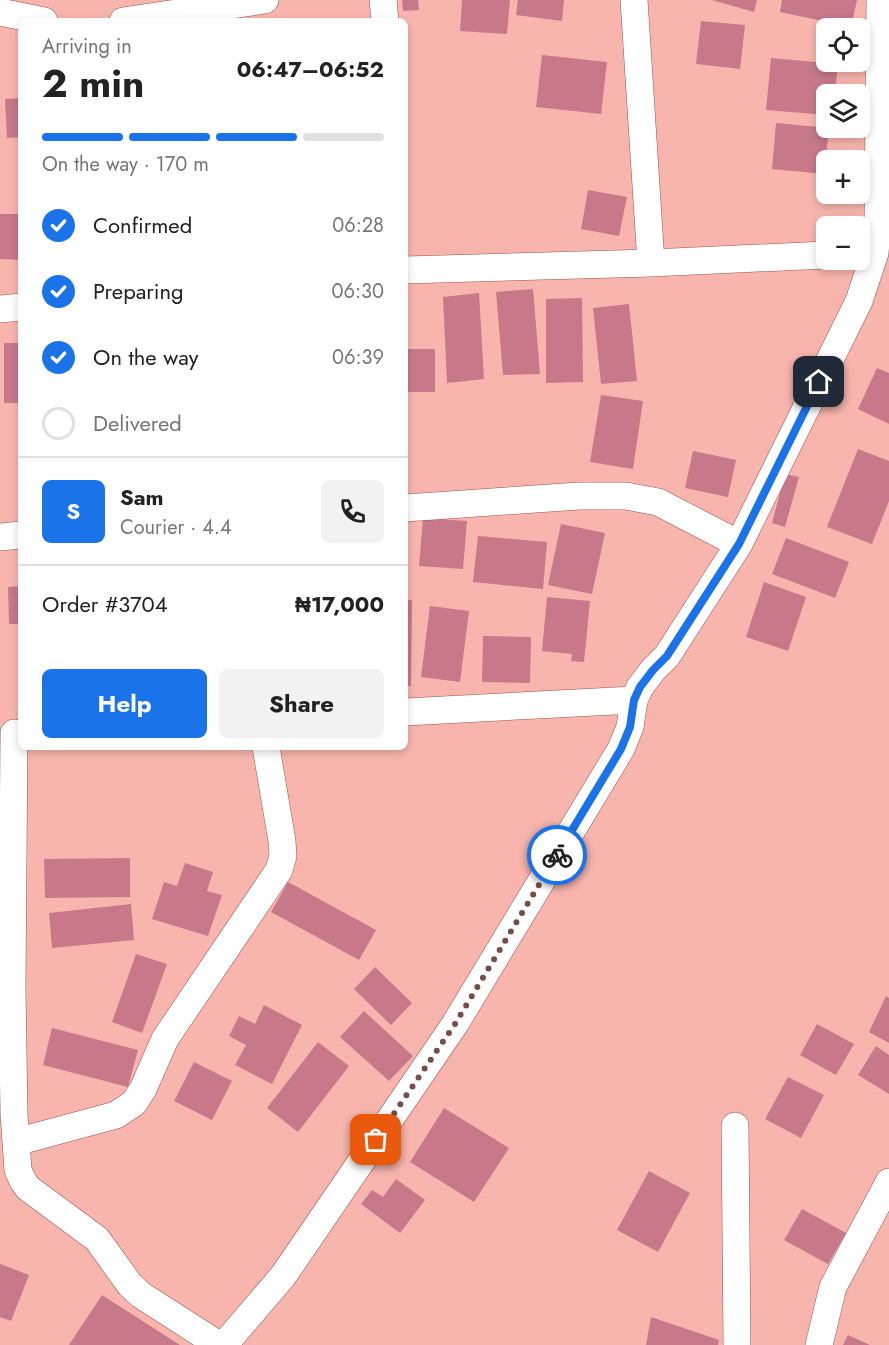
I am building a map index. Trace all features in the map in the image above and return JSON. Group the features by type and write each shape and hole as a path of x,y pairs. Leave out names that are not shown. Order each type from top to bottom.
{"street":[{"path":"143,18 265,0"},
{"path":"383,0 385,18"},
{"path":"634,0 651,263"},
{"path":"870,244 878,220 880,0"},
{"path":"0,12 29,18"},
{"path":"408,270 816,255"},
{"path":"224,1345 283,1276 455,1024 621,749 630,727 634,700 640,687 667,656 739,544 859,301 864,270"},
{"path":"0,309 18,307"},
{"path":"408,508 579,496 626,496 658,502 739,544"},
{"path":"0,537 18,536"},
{"path":"408,712 634,700"},
{"path":"12,733 6,988 14,1114 8,1141 18,1170 28,1188 97,1239 130,1285 141,1295 219,1345"},
{"path":"8,1141 116,1115 134,1104 165,1039 279,870 283,856 282,842 267,750"},
{"path":"735,1126 737,1345"},
{"path":"819,1345 833,1287 889,1182"}],"building":[{"path":"402,0 418,0 419,10 403,11"},
{"path":"462,0 510,0 507,34 460,31"},
{"path":"518,0 564,0 562,21 516,15"},
{"path":"712,0 757,0 754,12"},
{"path":"782,0 857,0 853,18 816,20 780,12"},
{"path":"701,21 745,25 740,69 696,64"},
{"path":"542,55 607,62 601,114 536,107"},
{"path":"771,58 816,62 816,72 837,72 836,84 816,84 816,114 766,110"},
{"path":"18,98 18,137 7,138 5,99"},
{"path":"776,123 816,127 816,138 828,138 827,150 816,150 816,173 772,169"},
{"path":"588,190 627,197 619,236 581,229"},
{"path":"0,214 18,214 18,260 0,259"},
{"path":"533,289 540,374 503,375 496,292"},
{"path":"479,293 484,379 447,383 443,297"},
{"path":"582,298 583,382 546,383 546,299"},
{"path":"629,304 637,381 601,384 593,308"},
{"path":"4,343 18,343 18,403 4,403"},
{"path":"408,349 435,349 435,392 408,392"},
{"path":"877,368 889,373 889,424 858,409"},
{"path":"601,395 643,401 633,469 590,462"},
{"path":"858,449 889,461 889,501 872,544 827,527"},
{"path":"693,451 736,460 728,497 685,488"},
{"path":"785,474 799,477 785,527 772,523"},
{"path":"423,518 467,521 463,569 419,566"},
{"path":"561,524 605,533 592,594 548,585"},
{"path":"478,536 547,542 543,589 473,582"},
{"path":"786,538 849,562 835,598 772,574"},
{"path":"764,582 806,597 788,651 746,637"},
{"path":"18,586 18,624 9,624 8,587"},
{"path":"547,597 590,601 584,662 571,661 572,654 542,651"},
{"path":"408,600 412,600 411,686 408,686"},
{"path":"430,606 469,611 460,682 421,677"},
{"path":"483,636 531,637 530,683 482,682"},
{"path":"130,858 130,897 45,898 44,859"},
{"path":"185,863 213,872 207,891 222,895 208,936 152,919 164,882 177,886"},
{"path":"288,882 376,930 359,960 271,912"},
{"path":"131,904 134,940 52,948 49,913"},
{"path":"136,954 167,964 142,1033 112,1022"},
{"path":"375,967 412,1003 391,1025 354,989"},
{"path":"886,996 889,998 889,1043 869,1032"},
{"path":"264,1005 302,1025 272,1084 235,1065 246,1045 229,1036 239,1016 255,1024"},
{"path":"364,1011 413,1056 389,1081 340,1037"},
{"path":"817,1024 854,1044 836,1075 800,1055"},
{"path":"52,1028 138,1050 128,1087 43,1065"},
{"path":"318,1042 349,1066 298,1132 267,1108"},
{"path":"876,1046 889,1055 889,1094 858,1075"},
{"path":"194,1062 232,1081 212,1120 174,1101"},
{"path":"788,1077 824,1095 801,1138 765,1119"},
{"path":"444,1108 509,1148 474,1202 410,1162"},
{"path":"649,1171 690,1193 658,1252 617,1230"},
{"path":"396,1179 425,1200 400,1233 361,1204 372,1190 383,1197"},
{"path":"802,1209 846,1233 828,1264 784,1240"},
{"path":"0,1264 29,1275 11,1321 0,1317"},
{"path":"102,1295 180,1345 69,1345"},
{"path":"651,1317 719,1340 718,1345 646,1345"},
{"path":"848,1335 870,1345 843,1345"}],"way so far":[{"path":"376,1140 455,1024 557,855"}],"route":[{"path":"557,855 621,749 630,727 634,700 640,687 667,656 739,544 819,382"}]}
